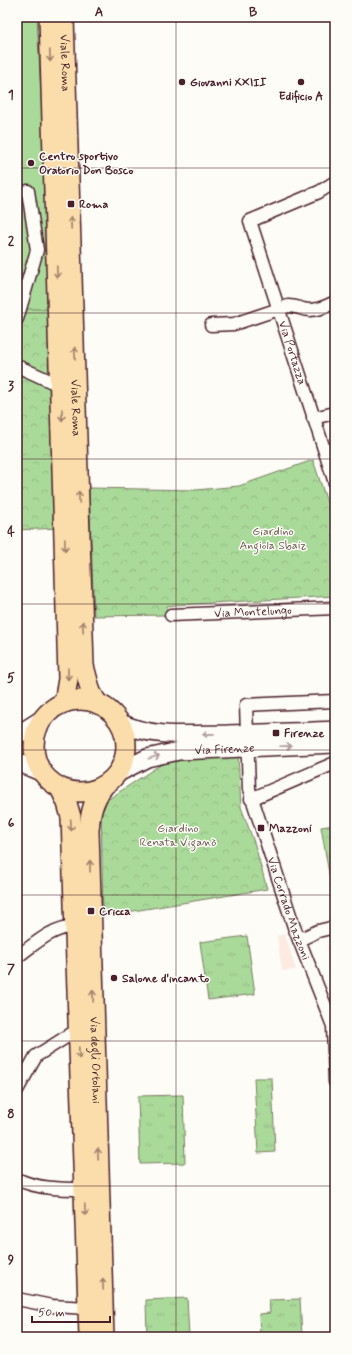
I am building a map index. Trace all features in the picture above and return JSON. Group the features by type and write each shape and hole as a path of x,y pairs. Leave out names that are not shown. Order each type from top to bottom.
{"main road":[{"name":"Viale Roma","path":"49,17 71,204 84,666 91,692 98,704"},
{"name":"Viale Roma","path":"64,17 59,108 61,386 68,679 64,704"},
{"path":"75,700 98,704 110,711 119,722 124,733 126,756 118,773 103,787 92,791 70,792 60,788 50,781 43,773 37,761 35,745 38,728 44,718 53,709 64,704 75,700"},
{"name":"Via degli Ortolani","path":"103,787 93,805 89,831 104,1337"},
{"name":"Via degli Ortolani","path":"60,788 67,803 71,817 89,1337"}],"street":[{"name":"Via Portazza","path":"335,182 319,192 250,221 335,483"},
{"path":"17,320 37,250 28,191"},
{"path":"211,325 234,324 295,306 304,309 318,309 335,302"},
{"name":"Viale Roma","path":"17,366 61,386"},
{"path":"314,418 335,413"},
{"name":"Via Montelungo","path":"170,615 335,608"},
{"name":"Via Firenze","path":"247,740 246,704 335,701"},
{"path":"17,735 44,718"},
{"name":"Via Firenze","path":"119,722 131,728 160,734 335,744"},
{"name":"Via Firenze","path":"118,773 147,758 179,751 247,740 335,730"},
{"name":"Via Corrado Mazzoni","path":"247,740 249,789 251,798 299,940 333,1026 335,1082"},
{"path":"17,762 43,773"},
{"path":"251,798 335,763"},
{"path":"17,957 54,930 75,926"},
{"path":"299,940 318,931 335,926"},
{"path":"17,1090 36,1056 79,1029"},
{"path":"17,1178 23,1181 57,1188 84,1189"},
{"path":"17,1299 52,1306 88,1308"}],"shaded area":[{"path":"285,934 296,970 282,971 277,936"},
{"path":"335,943 335,1021 333,1021 327,945"}],"green space":[{"name":"Centro sportivo Oratorio Don Bosco","path":"17,17 37,17 52,309 17,309"},
{"path":"49,285 60,528 17,530 17,292"},
{"name":"Giardino Angiola Sbaiz","path":"313,460 335,526 335,596 175,605 167,606 167,615 94,616 89,488 196,490 239,486"},
{"name":"Giardino Renata Viganò","path":"238,755 241,807 255,845 267,889 103,916 101,804 163,763"},
{"path":"335,825 335,891 332,891 321,827"},
{"path":"247,936 255,994 208,1000 200,942"},
{"path":"254,1078 272,1078 275,1152 258,1153"},
{"path":"183,1095 185,1163 140,1164 138,1096"},
{"path":"187,1298 189,1337 147,1337 146,1300"},
{"path":"300,1299 302,1337 260,1337 259,1314 270,1313 269,1300"}],"place":[{"name":"Giovanni XXIII","path":"182,82"},
{"name":"Edificio A","path":"301,82"},
{"name":"Centro sportivo Oratorio Don Bosco","path":"31,163"},
{"name":"Roma","path":"71,204"},
{"name":"Firenze","path":"276,733"},
{"name":"Mazzoni","path":"261,828"},
{"name":"Cricca","path":"91,911"},
{"name":"Salone d'incanto","path":"114,978"}]}
